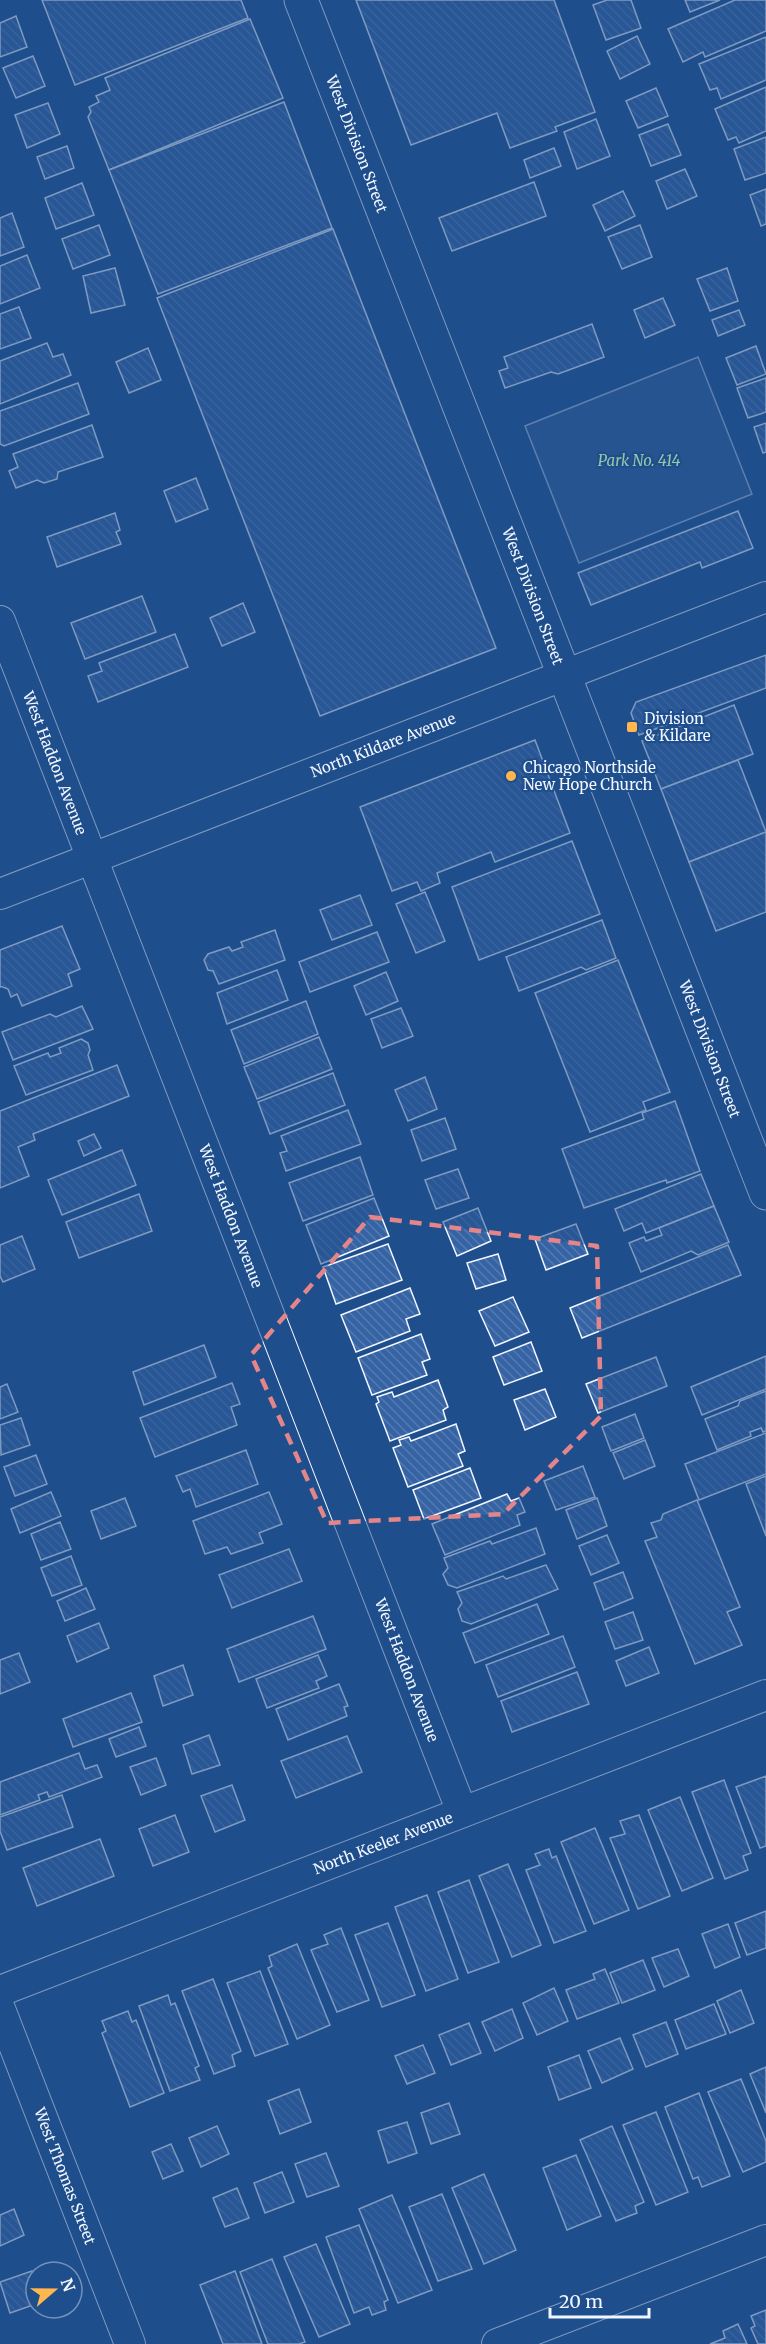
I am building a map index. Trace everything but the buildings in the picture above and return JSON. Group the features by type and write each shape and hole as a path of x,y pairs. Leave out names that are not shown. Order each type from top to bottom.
{"main road":[{"name":"West Division Street","path":"301,0 766,1193"}],"street":[{"name":"North Kildare Avenue","path":"0,894 766,597"},
{"name":"West Haddon Avenue","path":"0,621 462,1812"},
{"name":"North Keeler Avenue","path":"0,1991 766,1695"},
{"name":"West Thomas Street","path":"0,2009 130,2344"},
{"path":"497,2344 766,2240"}],"highlighted area":[{"path":"370,1217 597,1246 601,1416 503,1514 327,1523 251,1355"}],"shaded area":[{"name":"Park No. 414","path":"698,357 752,494 579,563 525,426"}],"place":[{"name":"Division & Kildare","path":"632,727"},
{"name":"Chicago Northside New Hope Church","path":"511,776"}]}
